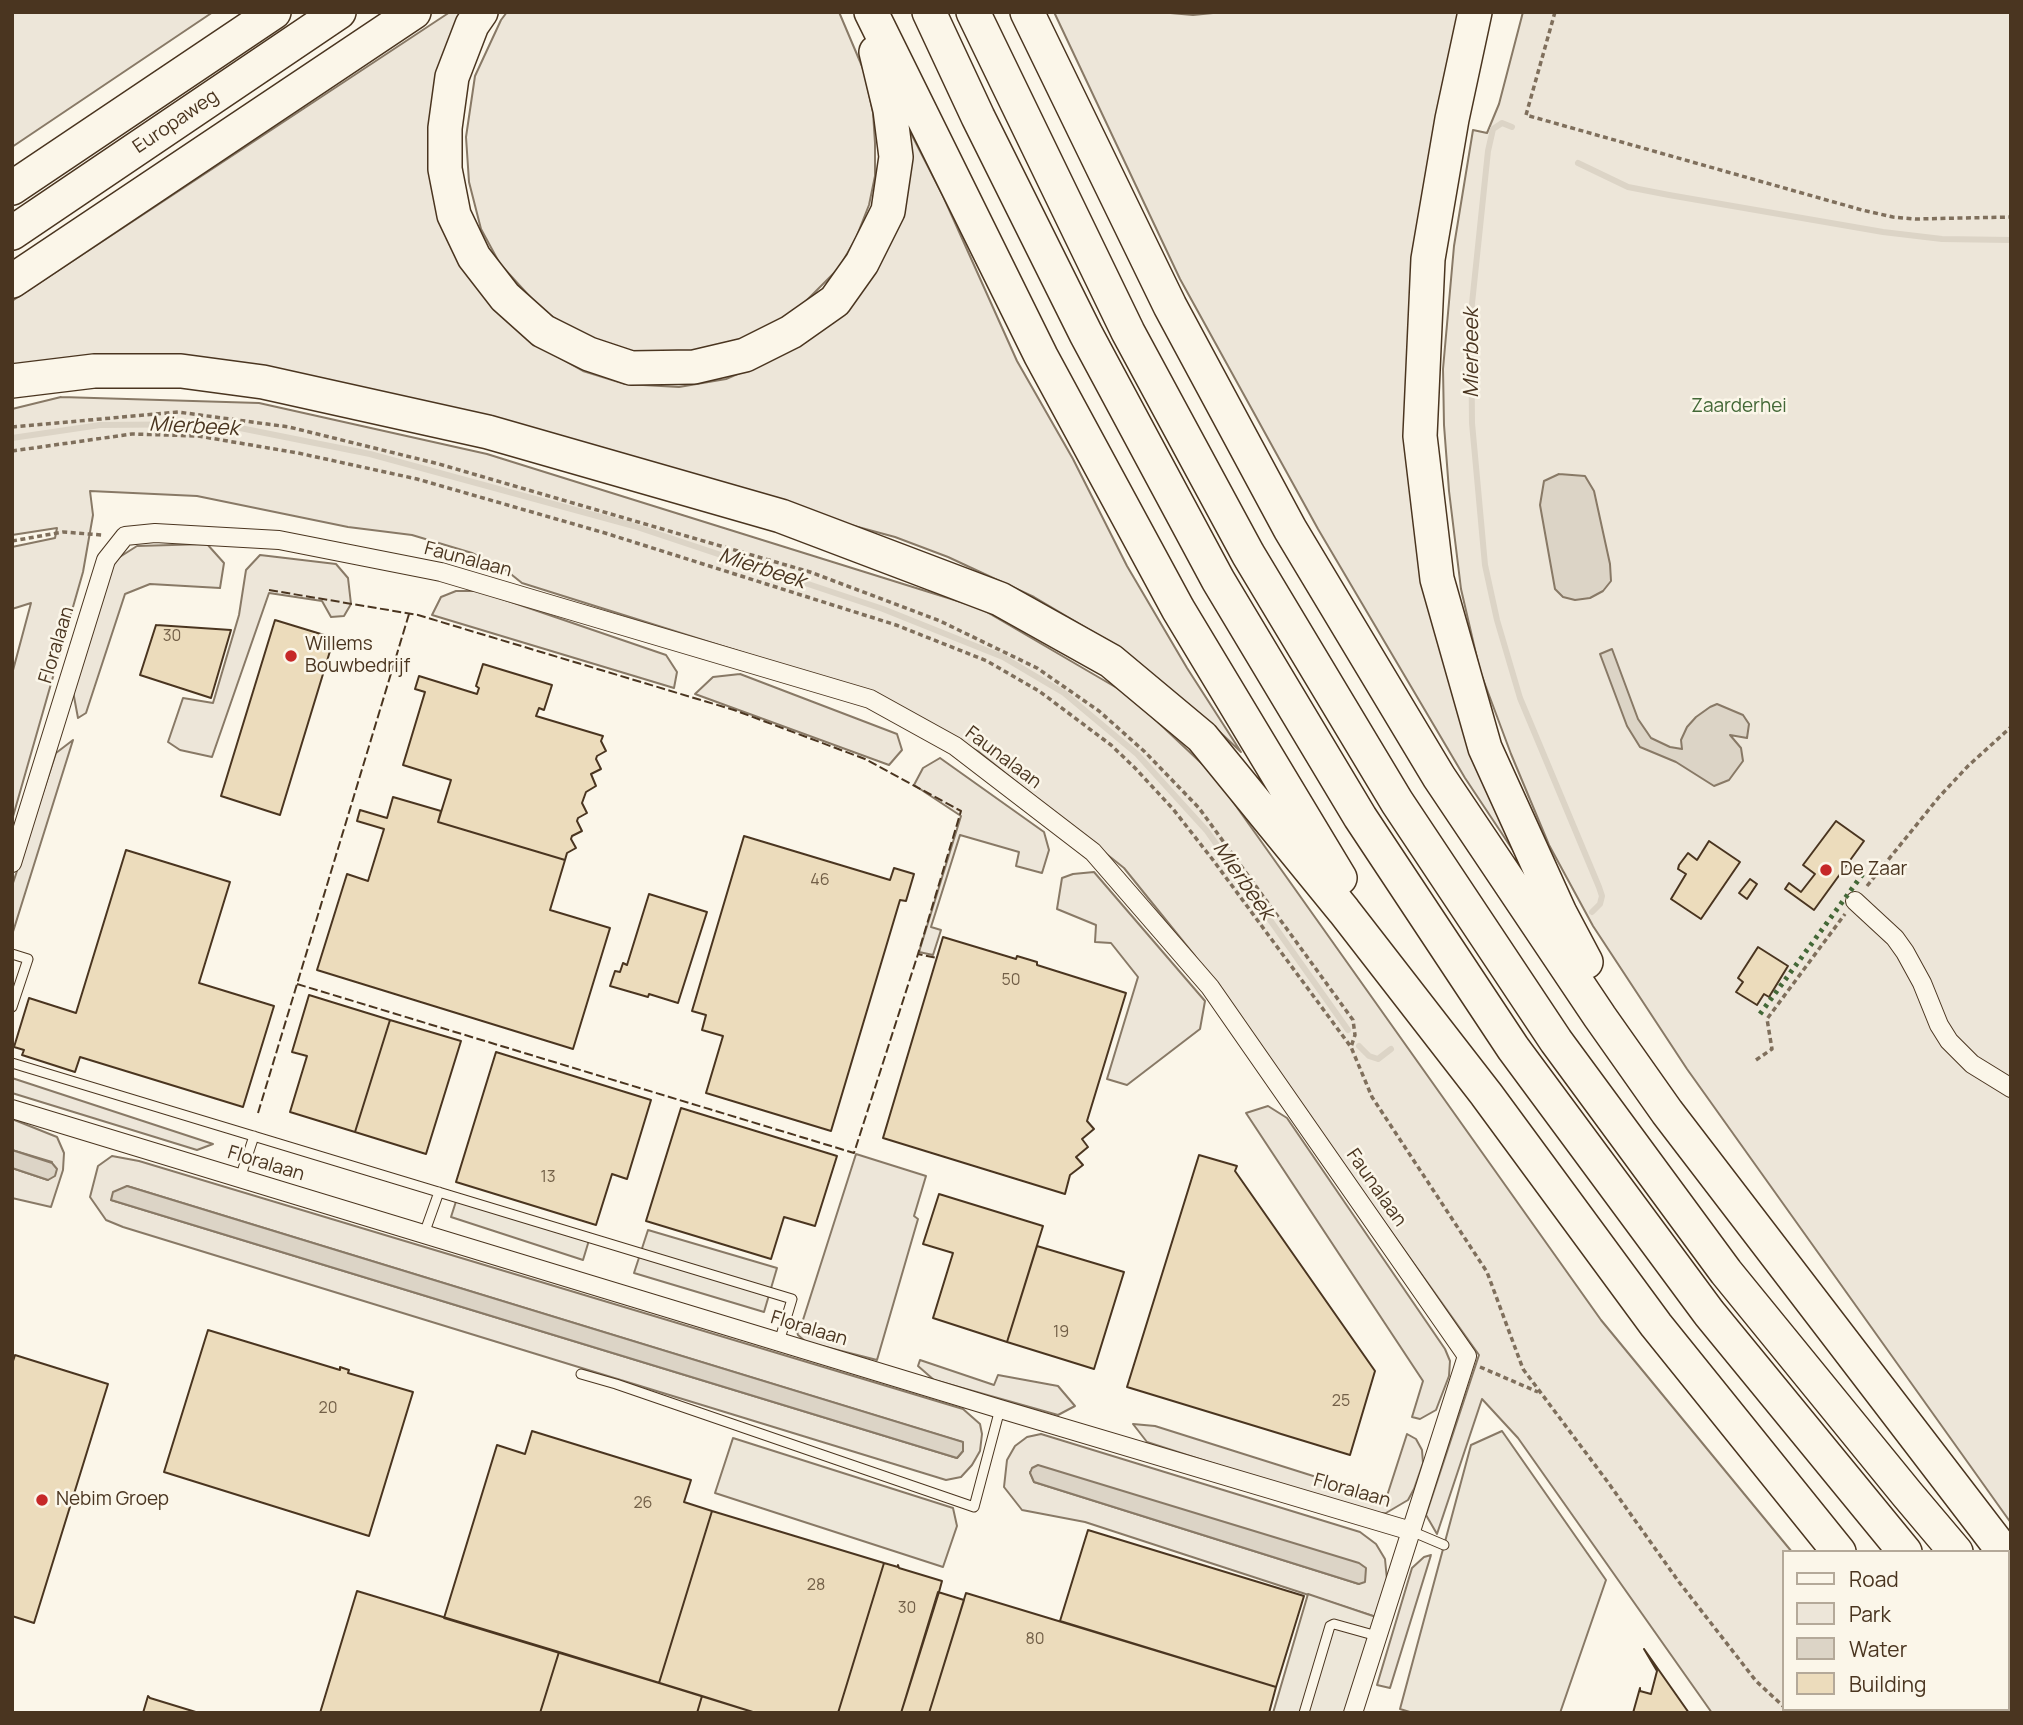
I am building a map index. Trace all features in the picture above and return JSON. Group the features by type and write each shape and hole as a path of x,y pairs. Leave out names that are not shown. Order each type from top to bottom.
{"highway":[{"path":"205,58 260,12"},
{"name":"Europaweg","path":"12,188 274,12"},
{"name":"Europaweg","path":"12,233 339,12"},
{"path":"12,281 414,12"},
{"path":"481,12 472,25 452,77 445,128 445,169 454,215 474,257 505,298 543,331 589,354 631,369 694,367 744,355 791,332 835,301 862,263 888,211 896,158 890,110 868,12"},
{"path":"868,12 1041,356 1178,609 1324,855 1486,1094"},
{"path":"929,12 1086,334 1218,580 1360,817 1513,1048 1693,1291 1903,1550"},
{"path":"973,12 1128,331 1248,554 1397,802 1556,1041 1726,1272 1954,1550"},
{"path":"1027,12 1170,306 1290,529 1439,777 1667,1112 2002,1550"},
{"path":"1475,12 1452,119 1428,259 1420,436 1437,579 1485,748 1560,913 1667,1112"},
{"path":"12,381 94,371 181,371 263,382 354,400 488,432 781,516 1000,599 1111,661 1202,737 1486,1094 1656,1325 1837,1550"}],"street":[{"name":"Faunalaan","path":"125,537 155,533 279,540 441,572 870,699 956,746 1093,852 1210,987 1467,1356 1465,1361"},
{"name":"Floralaan","path":"12,863 106,560 125,537"},
{"path":"1855,901 1895,938 1905,951 1949,1041 1972,1064 2011,1088"},
{"name":"Floralaan","path":"12,1109 1411,1531"},
{"path":"1353,1713 1465,1361"}],"lane":[{"path":"12,954 28,959 12,1007"},
{"path":"12,1063 792,1299 779,1342"},
{"path":"240,1178 254,1136"},
{"path":"424,1234 439,1192"},
{"path":"580,1374 974,1507 1000,1409"},
{"path":"1411,1531 1444,1545"},
{"path":"1304,1713 1330,1626 1334,1624 1377,1636"}],"path":[{"path":"1555,12 1526,115 1893,217 2011,217"},
{"path":"12,427 178,412 289,427 439,464 797,568 940,621 1037,667 1088,704 1145,752 1190,799 1353,1020 1355,1035 1351,1047"},
{"path":"12,451 132,434 198,436 298,453 417,479 592,529 896,625 987,662 1039,691 1111,745 1173,809 1351,1047 1372,1097 1487,1272 1523,1370 1679,1582 1756,1681 1782,1704"},
{"path":"12,541 63,532 125,537"},
{"path":"1756,1060 1772,1049 1767,1019 1855,901 1939,797 2011,727"},
{"path":"1465,1361 1539,1393"}],"green space":[{"path":"12,12 213,12 12,147"},
{"path":"450,12 471,12 436,159 549,352 583,371 625,384 679,387 726,379 756,366 860,282 898,108 943,196 1017,361 1073,459 1127,566 1187,668 1241,752 1122,649 1034,597 948,557 895,537 329,384 12,370 12,301"},
{"path":"507,12 839,12 864,71 873,112 875,176 869,205 856,238 839,268 799,308 763,332 724,348 677,354 624,351 581,334 543,311 500,264 481,229 469,182 466,137 475,76"},
{"path":"1054,12 1159,12 1193,15 1223,12 1463,12 1410,488 1546,900 1465,778 1318,529 1180,279"},
{"name":"Zaarderhei","path":"1523,12 2011,12 2011,1523 1687,1069 1593,926 1549,845 1480,671 1461,589 1449,491 1443,369 1454,246 1473,130 1487,133 1499,104"},
{"path":"61,397 259,403 487,454 980,608 1129,695 1214,775 1601,1320 1790,1550 1782,1550 1782,1711 1910,1713 1712,1713 1518,1438 1482,1399 1437,1534 1426,1515 1479,1355 1195,956 1124,868 979,752 865,691 522,583 507,571 472,553 412,535 348,527 197,496 90,491 93,515 83,572 12,820 12,674 31,603 12,609 12,547 55,538 57,528 12,535 12,409"},
{"path":"207,544 224,563 220,588 150,584 125,594 86,713 78,718 72,686 115,560 137,546"},
{"path":"260,555 336,564 348,578 351,604 344,616 331,617 322,601 269,593 212,757 180,750 168,742 183,698 213,703 239,615 246,570"},
{"path":"456,591 479,591 666,655 677,672 674,688 432,615 441,597"},
{"path":"740,674 897,734 902,750 889,765 695,694 713,677"},
{"path":"73,740 12,935 12,886 56,753"},
{"path":"940,758 1044,832 1049,850 1042,873 1016,866 1019,852 960,835 931,927 941,930 933,955 919,952 961,816 914,785 923,768"},
{"path":"1094,872 1205,1001 1200,1029 1127,1085 1107,1079 1138,977 1111,943 1095,942 1096,925 1057,909 1062,878"},
{"path":"12,1078 213,1144 197,1150 12,1093"},
{"path":"1268,1106 1287,1118 1445,1349 1450,1361 1449,1376 1436,1410 1420,1419 1412,1417 1423,1381 1246,1113"},
{"path":"12,1119 57,1137 64,1153 63,1170 51,1207 12,1198 12,1168 48,1180 52,1162 12,1150"},
{"path":"856,1154 926,1176 914,1216 918,1219 877,1360 806,1342 798,1335 794,1322 802,1323"},
{"path":"112,1156 139,1161 963,1409 980,1424 980,1451 961,1477 946,1480 123,1227 106,1220 90,1197 98,1166","holes":["127,1186 962,1442 963,1451 957,1458 111,1200"]},
{"path":"920,1360 994,1385 998,1375 1058,1386 1075,1406 1058,1415 934,1380 918,1366"},
{"path":"1133,1424 1155,1426 1386,1499 1407,1434 1416,1439 1422,1450 1423,1463 1408,1500 1386,1513 1369,1514 1147,1442"},
{"path":"1041,1434 1360,1532 1376,1544 1385,1559 1387,1580 1376,1617 1085,1522 1022,1510 1004,1487 1007,1460 1015,1446 1027,1437","holes":["1030,1472 1359,1584 1034,1482"]},
{"path":"1431,1555 1390,1688 1377,1685 1412,1568 1424,1557"}],"shaded area":[{"path":"458,1195 590,1237 583,1260 451,1217"},
{"path":"648,1230 777,1268 764,1312 634,1273"},
{"path":"1502,1431 1606,1580 1560,1713 1413,1713 1400,1709 1471,1445"},
{"path":"733,1438 953,1508 957,1526 943,1567 715,1493"},
{"path":"1308,1594 1376,1617 1345,1713 1273,1713"}],"water":[{"path":"1559,474 1585,476 1594,491 1610,564 1611,581 1603,591 1590,598 1575,600 1563,597 1555,589 1540,505 1544,481"},
{"path":"1612,649 1638,719 1651,738 1670,747 1682,749 1681,740 1687,727 1710,707 1717,704 1743,715 1749,724 1747,738 1730,735 1741,748 1743,761 1729,780 1714,786 1676,762 1640,747 1627,726 1600,654"},
{"path":"12,1150 52,1163 57,1169 55,1176 48,1180 12,1168"},
{"path":"127,1186 963,1442 963,1451 957,1458 111,1200 113,1192"},
{"path":"1038,1465 1359,1563 1366,1568 1365,1582 1359,1584 1034,1482 1030,1473 1032,1468"}],"building":[{"path":"275,620 334,638 280,815 221,796"},
{"path":"156,625 231,630 211,698 140,675"},
{"path":"483,664 552,685 544,710 539,708 536,716 603,736 601,741 606,751 596,759 601,769 591,774 596,786 586,792 582,803 587,813 577,821 582,831 572,836 576,848 567,853 565,860 438,822 451,780 403,765 425,692 415,689 419,676 477,694 479,688 476,686"},
{"path":"393,797 441,811 438,822 565,860 550,910 610,928 573,1049 317,970 347,874 368,881 384,829 357,821 360,810 387,818"},
{"name":"De Zaar","path":"1836,821 1864,841 1814,910 1785,889 1789,883 1801,892 1815,874 1803,865"},
{"path":"744,836 890,880 894,868 914,874 906,901 900,900 831,1131 706,1093 723,1036 702,1030 706,1015 692,1011"},
{"path":"1709,841 1740,862 1701,919 1671,899 1686,874 1678,869 1679,865 1688,853 1697,860"},
{"path":"126,850 230,882 199,983 274,1006 243,1107 80,1057 75,1072 22,1055 24,1050 14,1047 29,998 76,1013"},
{"path":"1750,879 1757,884 1747,899 1739,893"},
{"path":"649,894 707,912 678,1003 610,986 615,971 620,972 623,963 627,965"},
{"path":"943,937 1016,959 1017,956 1037,962 1037,965 1126,993 1087,1121 1094,1129 1082,1139 1088,1147 1076,1157 1083,1165 1070,1175 1065,1194 883,1138"},
{"path":"1758,947 1788,966 1769,997 1764,994 1757,1005 1736,992 1743,982 1738,978"},
{"path":"309,995 390,1020 355,1132 290,1112 307,1056 292,1052"},
{"path":"390,1020 461,1041 426,1154 355,1132"},
{"path":"496,1052 651,1100 627,1179 612,1174 596,1225 456,1182"},
{"path":"681,1108 837,1156 815,1226 784,1217 771,1259 646,1221"},
{"path":"1199,1155 1237,1166 1235,1171 1375,1371 1350,1455 1127,1387"},
{"path":"939,1194 1043,1226 1007,1342 933,1318 953,1253 923,1244"},
{"path":"1037,1246 1124,1272 1094,1369 1007,1342"},
{"path":"208,1330 340,1370 340,1367 349,1370 348,1373 413,1392 369,1536 164,1472"},
{"name":"Nebim Groep","path":"15,1355 108,1384 34,1623 12,1616 12,1364"},
{"path":"532,1431 691,1480 684,1502 712,1511 659,1683 444,1618 497,1445 525,1454"},
{"path":"712,1511 884,1563 838,1713 756,1713 659,1683"},
{"path":"1088,1530 1304,1596 1276,1687 1060,1621"},
{"path":"884,1563 898,1565 899,1568 942,1581 939,1592 901,1713 838,1713"},
{"path":"357,1591 559,1652 540,1713 320,1713"},
{"path":"938,1592 964,1600 929,1713 901,1713"},
{"path":"966,1593 1276,1687 1269,1713 929,1713"},
{"path":"1644,1649 1689,1713 1633,1713 1640,1688 1640,1691 1651,1694 1657,1671"},
{"path":"559,1652 702,1696 697,1713 540,1713"},
{"path":"148,1696 150,1698 199,1713 143,1713"},
{"path":"702,1696 756,1713 697,1713"}],"waterway":[{"name":"Mierbeek","path":"1512,127 1502,123 1493,129 1488,151 1471,313 1472,423 1485,565 1497,620 1520,698 1602,896 1600,904 1592,912"},
{"name":"Mierbeek","path":"1578,163 1628,187 1669,195 1883,232 1942,239 2011,240"},
{"name":"Mierbeek","path":"12,438 100,425 220,424 370,454 634,526 883,609 1003,657 1064,693 1137,754 1207,831 1348,1030"},
{"name":"Mierbeek","path":"1359,1046 1369,1056 1378,1059 1391,1049"}],"hedge":[{"path":"1760,1014 1865,871"}],"fence":[{"path":"269,590 418,615 734,710 865,759 961,811 918,954 937,958"},
{"path":"258,1113 409,614"},
{"path":"297,984 854,1153 918,954"}],"place":[{"name":"Willems Bouwbedrijf","path":"291,656"},
{"name":"De Zaar","path":"1826,870"},
{"name":"Nebim Groep","path":"42,1500"}]}
